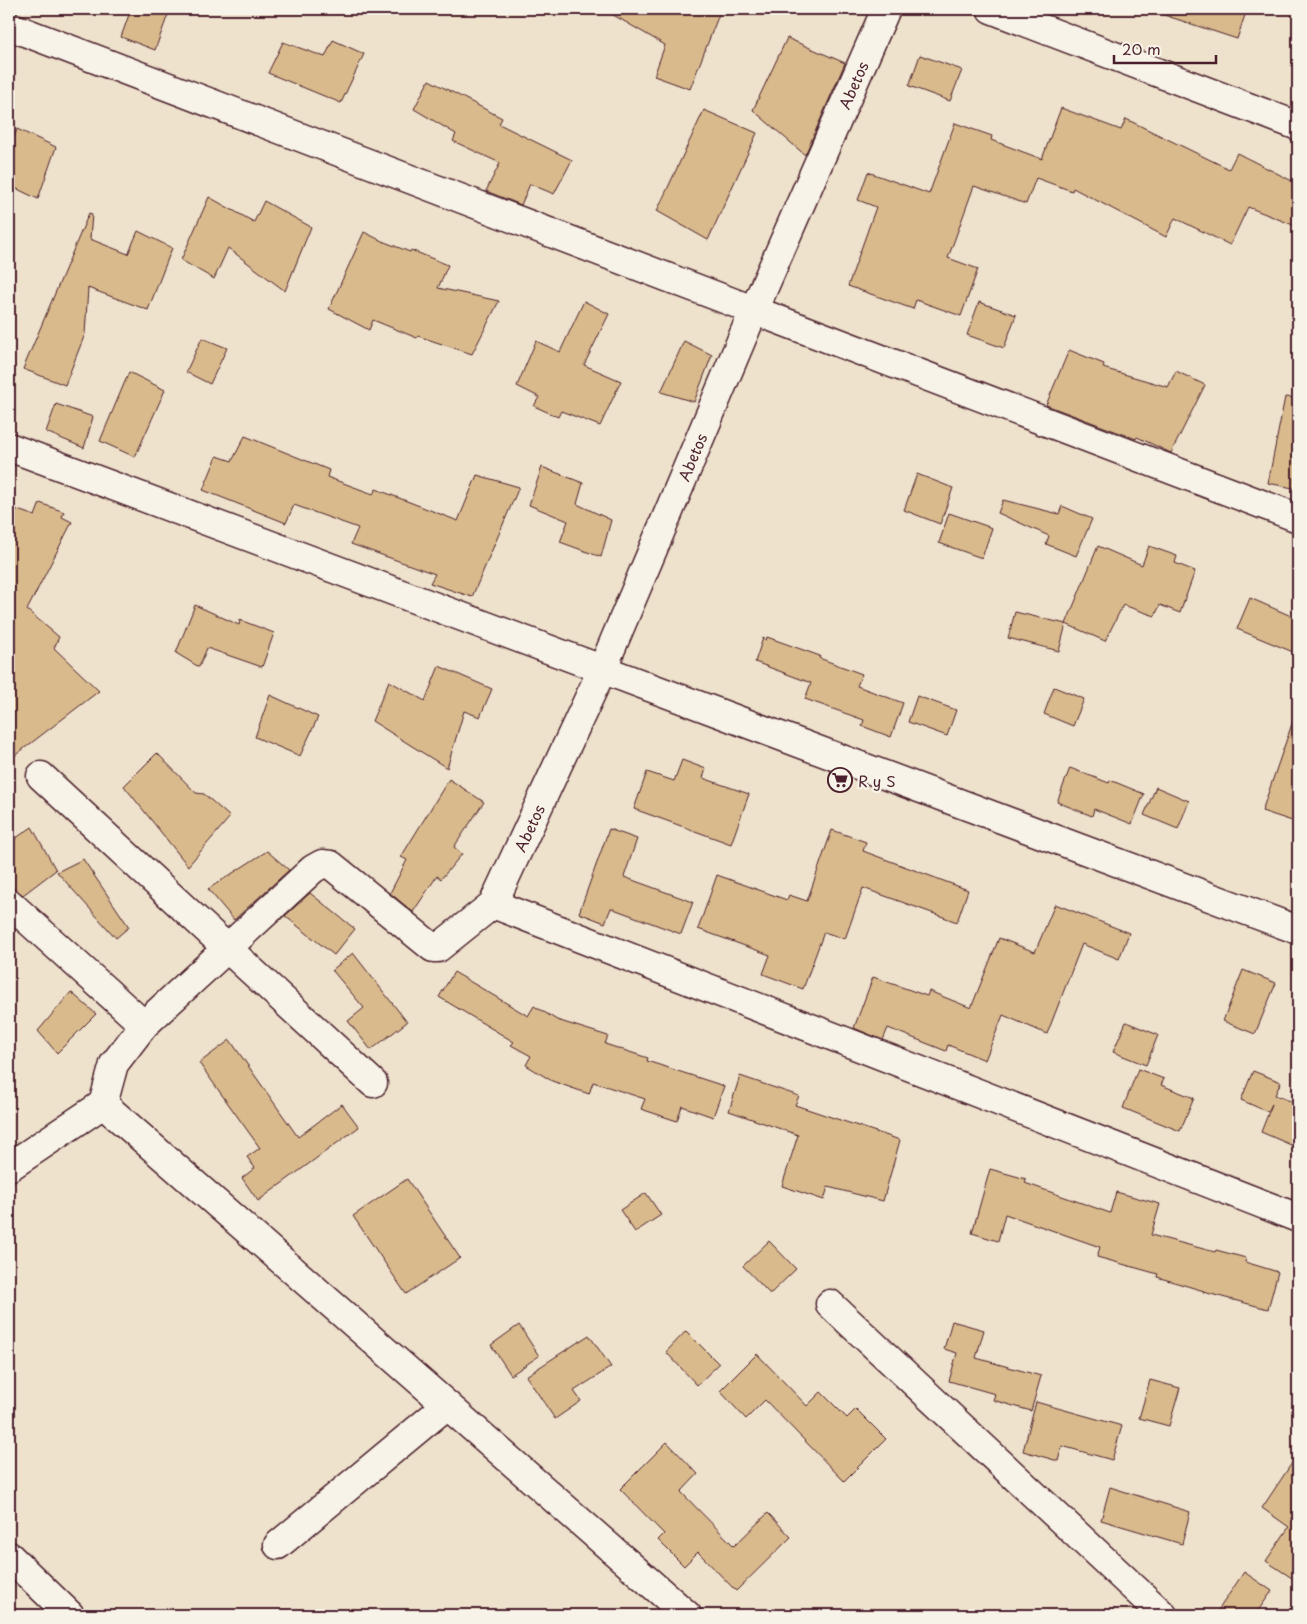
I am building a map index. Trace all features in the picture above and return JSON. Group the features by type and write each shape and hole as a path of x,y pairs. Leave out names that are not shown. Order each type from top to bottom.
{"street":[{"name":"Abetos","path":"493,904 602,670 754,310 886,9"},
{"path":"991,9 1298,126"},
{"path":"15,27 1298,518"},
{"path":"9,447 1298,930"},
{"path":"41,776 373,1083"},
{"path":"9,1166 103,1104 114,1064 144,1025 314,869 322,864 331,865 433,948 438,948 493,904 1298,1218"},
{"path":"9,903 144,1025"},
{"path":"103,1104 688,1615"},
{"path":"830,1304 1163,1615"},
{"path":"278,1545 447,1405"},
{"path":"9,1556 70,1615"}],"building":[{"path":"131,9 170,9 155,50 121,37"},
{"path":"603,9 721,9 690,89 654,76 665,45"},
{"path":"1162,9 1247,9 1237,39 1161,14"},
{"path":"787,38 845,63 805,155 753,110"},
{"path":"333,40 364,54 341,103 268,73 283,42 325,57"},
{"path":"920,55 962,70 950,101 909,86"},
{"path":"429,80 502,118 499,124 572,160 554,194 530,184 521,205 486,191 500,163 453,141 456,134 414,109"},
{"path":"1061,108 1121,130 1126,119 1229,169 1237,153 1298,184 1298,227 1248,207 1230,245 1175,218 1166,237 1073,188 1072,191 1036,178 1026,204 974,186 948,258 978,269 961,316 916,300 913,309 848,286 876,207 858,200 868,172 929,194 955,123 992,136 991,140 1042,159"},
{"path":"704,110 757,133 708,240 657,211"},
{"path":"17,129 56,147 38,199 9,185 9,152"},
{"path":"209,197 254,222 264,201 311,227 285,291 228,248 214,279 181,260"},
{"path":"89,213 92,214 90,239 128,254 138,231 172,248 148,310 88,288 85,334 65,385 23,369"},
{"path":"364,232 410,252 411,250 448,265 438,288 499,301 472,354 418,336 417,338 373,320 369,330 329,309"},
{"path":"584,301 609,314 584,365 621,381 600,426 561,411 558,417 534,406 539,397 517,386 536,341 560,352"},
{"path":"979,302 1016,315 1004,348 967,335"},
{"path":"202,338 227,348 210,384 186,372"},
{"path":"684,341 712,355 694,402 661,392"},
{"path":"1069,350 1104,364 1103,368 1168,387 1176,371 1205,385 1171,453 1137,437 1136,439 1046,405"},
{"path":"129,372 165,390 135,457 100,441"},
{"path":"1285,397 1298,398 1298,489 1268,483"},
{"path":"56,404 93,417 84,448 46,432"},
{"path":"245,436 329,470 327,477 373,494 376,489 458,521 477,475 519,487 472,597 430,583 435,574 351,544 358,528 294,505 286,523 203,490 217,456 232,461"},
{"path":"542,467 583,483 577,504 611,520 601,557 560,542 568,521 529,505"},
{"path":"917,474 953,488 940,524 904,510"},
{"path":"1003,500 1059,514 1062,506 1092,519 1076,556 1046,544 1049,536 998,513"},
{"path":"40,503 64,512 62,517 72,522 27,610 59,637 54,648 99,691 9,760 9,507 35,516"},
{"path":"949,513 992,528 982,558 939,543"},
{"path":"1098,546 1142,565 1149,546 1177,556 1175,563 1195,571 1180,613 1160,605 1155,616 1123,605 1105,641 1066,624"},
{"path":"1250,598 1298,619 1298,654 1237,629"},
{"path":"195,605 239,625 240,620 274,633 262,667 207,648 199,667 176,653"},
{"path":"1015,612 1066,624 1059,651 1008,638"},
{"path":"767,637 820,656 819,658 862,674 857,686 903,703 891,737 862,726 864,720 805,699 811,683 755,662 763,638 766,640"},
{"path":"439,666 492,689 480,717 464,711 447,768 372,721 389,681 425,701"},
{"path":"1054,687 1084,699 1073,726 1044,714"},
{"path":"270,695 318,717 300,756 255,737"},
{"path":"917,696 956,710 947,736 908,722"},
{"path":"1294,718 1298,719 1298,823 1262,811"},
{"path":"157,753 196,793 204,794 230,817 188,866 124,786"},
{"path":"682,760 706,769 703,778 749,794 731,844 634,809 647,772 674,781"},
{"path":"1070,768 1109,783 1110,780 1144,794 1132,824 1094,809 1092,816 1057,802"},
{"path":"449,779 484,802 454,847 462,854 441,879 437,876 413,912 390,893 407,860 401,857"},
{"path":"1156,787 1189,801 1178,829 1144,815"},
{"path":"32,827 56,870 23,895 13,888 9,888 9,843"},
{"path":"609,829 637,839 624,877 693,902 681,934 611,908 605,923 579,913"},
{"path":"832,830 866,842 863,851 968,890 957,922 863,888 845,939 824,932 803,989 763,974 770,955 698,929 717,875 787,900 789,895 807,901"},
{"path":"267,851 289,870 234,920 208,889"},
{"path":"83,859 129,927 116,938 57,872"},
{"path":"310,893 355,929 334,955 285,916"},
{"path":"1055,904 1129,933 1119,959 1082,944 1047,1034 1003,1015 985,1060 948,1045 946,1051 888,1028 883,1040 854,1028 873,977 927,996 929,991 971,1008 999,938 1035,952"},
{"path":"353,953 407,1022 371,1050 348,1021 364,1008 332,970"},
{"path":"1243,970 1276,983 1255,1034 1223,1021"},
{"path":"454,972 528,1016 534,1006 557,1020 608,1036 605,1044 648,1058 647,1061 724,1086 713,1117 682,1106 677,1121 641,1109 645,1099 593,1082 589,1094 552,1081 526,1065 531,1056 511,1045 514,1042 439,997"},
{"path":"71,992 96,1014 57,1053 38,1031"},
{"path":"1126,1022 1158,1035 1146,1065 1113,1052"},
{"path":"230,1040 298,1137 342,1104 359,1127 258,1201 242,1178 255,1168 247,1157 260,1148 199,1063"},
{"path":"1138,1069 1164,1079 1161,1085 1194,1098 1180,1131 1123,1108"},
{"path":"1253,1071 1281,1082 1275,1095 1298,1104 1298,1148 1261,1132 1272,1104 1268,1112 1241,1100"},
{"path":"740,1076 799,1096 795,1105 900,1140 883,1201 828,1187 824,1200 782,1186 798,1135 729,1111"},
{"path":"990,1169 1026,1179 1025,1183 1110,1213 1116,1192 1160,1204 1151,1235 1246,1258 1245,1262 1278,1272 1268,1309 1203,1292 1157,1277 1158,1274 1097,1257 1100,1247 1005,1214 998,1241 972,1233"},
{"path":"407,1179 460,1258 406,1294 353,1216"},
{"path":"646,1193 661,1215 635,1232 620,1210"},
{"path":"769,1241 796,1269 770,1294 743,1266"},
{"path":"952,1321 984,1330 976,1358 1041,1376 1031,1411 993,1400 995,1394 949,1381 957,1353 944,1349"},
{"path":"519,1325 539,1356 511,1375 491,1345"},
{"path":"686,1331 719,1364 697,1385 666,1352"},
{"path":"589,1335 611,1367 574,1391 581,1401 555,1419 526,1376"},
{"path":"757,1354 807,1406 821,1392 847,1418 856,1409 886,1439 844,1481 765,1400 746,1419 720,1391"},
{"path":"1150,1380 1180,1388 1169,1426 1139,1418"},
{"path":"1036,1402 1122,1426 1112,1460 1062,1446 1058,1461 1023,1451"},
{"path":"667,1442 698,1474 681,1492 734,1546 768,1513 791,1537 736,1591 698,1552 684,1566 658,1540 664,1534 620,1489"},
{"path":"1298,1454 1298,1582 1266,1561 1289,1527 1262,1508"},
{"path":"1110,1487 1190,1512 1182,1544 1101,1520"},
{"path":"1244,1572 1272,1591 1255,1615 1215,1615"}],"place":[{"name":"R y S","path":"840,780"}]}
